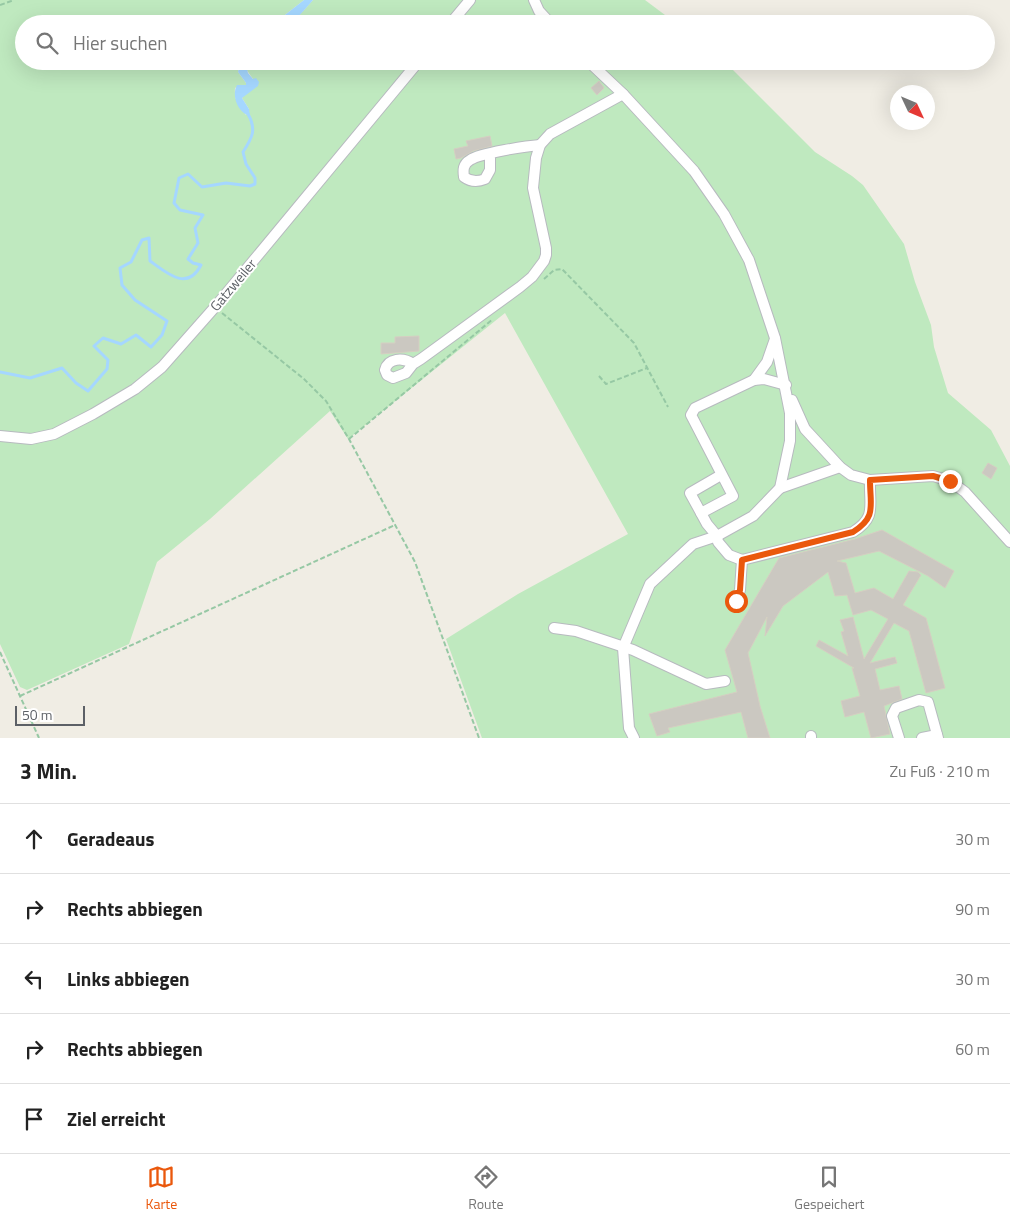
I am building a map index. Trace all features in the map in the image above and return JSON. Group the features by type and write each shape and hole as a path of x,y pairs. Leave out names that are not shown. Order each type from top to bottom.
{"street":[{"path":"458,15 470,0"},
{"path":"534,0 543,15"},
{"name":"Gatzweiler","path":"0,436 31,439 54,434 135,389 162,367 215,307 412,70"},
{"path":"596,70 623,94 694,171 724,214 749,260 776,338 790,413 790,442 780,488"},
{"path":"413,364 532,277 544,261 546,248 533,188 536,158 540,146 550,134 623,94"},
{"path":"490,154 528,146 540,146"},
{"path":"754,380 766,362 776,338"},
{"path":"701,514 733,496 691,415 695,408 754,380 764,379 786,385"},
{"path":"786,385 804,429 840,467 851,475 870,480 933,476 950,481 965,492 1010,542"},
{"path":"634,738 629,728 623,648 650,584 693,544 717,536 754,516 780,488 840,467"},
{"path":"721,475 690,493 701,514 717,536 718,542 729,555 742,560 853,532 865,524 870,514 870,480"},
{"path":"736,601 740,590 742,560"},
{"path":"554,628 576,631 633,650 706,684 725,681"},
{"path":"899,738 892,716 896,708 919,700 928,702 938,736 922,738"}],"path":[{"path":"0,5 14,0"},
{"path":"539,282 554,270 562,269 634,344 668,407"},
{"path":"215,307 309,384 326,401 415,562 479,738"},
{"path":"348,439 493,320"},
{"path":"599,376 606,384 647,368"},
{"path":"20,696 395,525"},
{"path":"0,652 39,738"}],"green space":[{"path":"0,0 304,0 285,15 15,15 15,70 239,70 246,85 240,85 235,88 235,97 246,115 249,109 242,98 253,79 247,70 407,70 340,153 158,365 132,386 98,408 63,427 27,437 0,434"},
{"path":"313,0 465,0 452,15 300,15"},
{"path":"470,0 645,0 665,15 458,15"},
{"path":"411,70 733,70 815,152 863,185 904,244 915,282 931,325 934,347 948,393 991,430 1010,466 1010,738 482,738 446,639 518,594 628,534 505,313 348,439 330,411 210,519 157,562 129,644 27,690 20,687 0,644 0,436 42,437 147,380"}],"water":[{"path":"304,0 313,0 300,15 285,15"},
{"path":"239,70 247,70 253,79 256,78 259,82 258,86 242,98 249,109 250,116 239,108 235,99 237,85 246,85"}],"building":[{"path":"599,81 604,88 597,95 591,88"},
{"path":"490,136 492,146 473,151 456,159 454,149 468,146 466,141"},
{"path":"419,336 419,351 381,354 381,343 395,343 395,337"},
{"path":"988,463 997,468 991,479 982,473"},
{"path":"882,530 954,571 945,588 928,576 879,551 837,561 846,563 855,593 874,588 893,599 909,571 918,572 921,575 903,605 926,618 945,688 926,693 909,631 894,623 870,663 895,657 897,663 875,669 880,690 899,686 902,699 884,706 890,734 871,738 864,712 845,717 841,701 860,696 852,668 854,668 816,646 819,640 848,656 841,632 844,631 840,620 853,617 864,659 888,619 871,610 853,615 847,595 835,596 828,572 783,606 765,636 767,617 748,653 760,706 770,738 748,738 741,712 668,728 670,732 657,736 649,714 737,692 725,650 779,558 855,539"}],"waterway":[{"path":"0,372 30,378 62,368 76,383 88,391 107,369 108,360 94,346 103,338 121,344 136,335 151,347 162,335 167,321 135,300 122,285 120,268 131,262 142,240 149,238 150,261 177,278 183,279 195,273 201,265 193,263 188,259 198,243 195,228 203,215 180,210 174,203 179,178 188,174 202,187 226,183 250,186 255,184 255,178 246,164 243,152 249,142 253,129 248,114"}],"route":[{"path":"736,601 740,590 742,560 853,532 865,524 870,514 870,480 878,481 933,476 950,481"}]}
